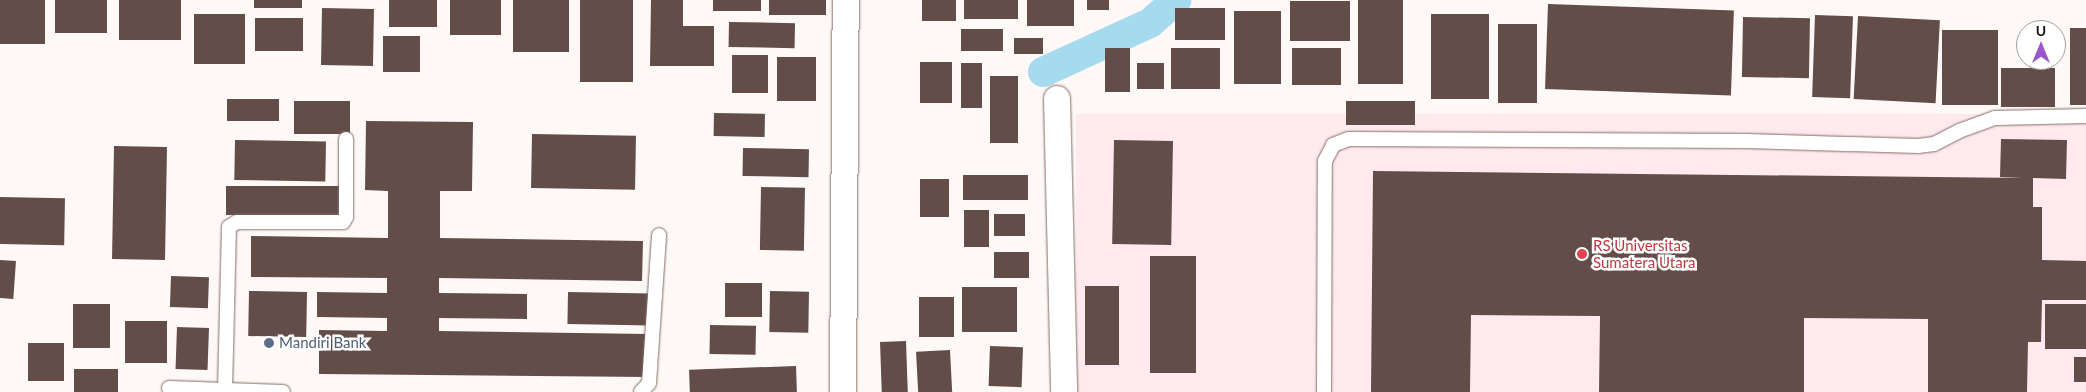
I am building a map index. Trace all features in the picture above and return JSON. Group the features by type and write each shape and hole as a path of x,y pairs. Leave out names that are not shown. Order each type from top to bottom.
{"street":[{"path":"844,392 846,0"},
{"path":"1057,99 1064,392"}],"lane":[{"path":"1324,392 1325,161 1333,145 1349,139 1748,142 1918,146 1934,144 1959,131 1995,118 2086,116"},
{"path":"225,390 229,227 237,222 343,222 346,217 346,139"},
{"path":"641,392 649,383 659,235"},
{"path":"169,388 282,392"}],"shaded area":[{"name":"RS Universitas Sumatera Utara","path":"1076,114 2086,114 2086,392 1076,392"}],"building":[{"path":"0,0 45,0 45,44 0,44"},
{"path":"55,0 107,0 107,33 55,33"},
{"path":"119,0 181,0 181,40 119,40"},
{"path":"254,0 302,0 302,8 254,8"},
{"path":"389,0 437,0 437,27 389,27"},
{"path":"450,0 501,0 501,35 450,35"},
{"path":"513,0 569,0 569,52 513,52"},
{"path":"580,0 633,0 633,82 580,82"},
{"path":"651,0 683,0 683,26 714,26 714,66 650,66"},
{"path":"713,0 761,0 761,11 713,11"},
{"path":"769,0 826,0 826,15 769,15"},
{"path":"922,0 956,0 956,21 922,21"},
{"path":"964,0 1018,0 1018,19 964,19"},
{"path":"1027,0 1074,0 1074,26 1027,26"},
{"path":"1087,0 1109,0 1109,10 1087,10"},
{"path":"1358,0 1403,0 1403,84 1358,84"},
{"path":"1290,1 1350,1 1350,41 1290,41"},
{"path":"1548,4 1734,10 1731,95 1545,89"},
{"path":"322,8 374,9 373,66 321,65"},
{"path":"1175,8 1225,8 1225,40 1175,40"},
{"path":"1234,11 1281,11 1281,84 1234,84"},
{"path":"194,14 245,14 245,64 194,64"},
{"path":"1431,14 1489,14 1489,99 1431,99"},
{"path":"1815,15 1853,16 1850,98 1812,97"},
{"path":"1858,16 1940,20 1936,103 1854,99"},
{"path":"1743,17 1810,18 1809,78 1742,77"},
{"path":"255,18 303,18 303,51 255,51"},
{"path":"729,22 795,23 795,48 729,47"},
{"path":"1498,24 1537,24 1537,103 1498,103"},
{"path":"2070,28 2086,28 2086,105 2070,105"},
{"path":"961,29 1003,29 1003,51 961,51"},
{"path":"1942,30 1998,30 1998,105 1942,105"},
{"path":"383,36 420,36 420,72 383,72"},
{"path":"1014,38 1043,38 1043,54 1014,54"},
{"path":"1105,48 1130,48 1130,92 1105,92"},
{"path":"1171,48 1220,48 1220,89 1171,89"},
{"path":"1292,48 1341,48 1341,85 1292,85"},
{"path":"732,55 768,55 768,93 732,93"},
{"path":"777,57 816,57 816,101 777,101"},
{"path":"920,62 952,62 952,103 920,103"},
{"path":"961,63 982,63 982,108 961,108"},
{"path":"1137,63 1164,63 1164,89 1137,89"},
{"path":"2001,68 2055,70 2055,107 2001,107"},
{"path":"990,76 1018,76 1018,143 990,143"},
{"path":"227,99 279,99 279,121 227,121"},
{"path":"294,101 350,101 350,134 294,134"},
{"path":"1346,101 1415,101 1415,125 1346,125"},
{"path":"714,113 765,114 765,137 714,136"},
{"path":"366,121 473,122 472,191 440,191 440,238 643,241 642,281 439,278 439,293 527,294 527,319 439,318 439,331 648,334 648,377 319,374 319,330 387,331 387,318 317,317 317,292 387,293 387,278 251,277 251,236 388,238 388,191 365,190"},
{"path":"532,134 636,136 635,190 531,188"},
{"path":"2001,139 2067,140 2066,179 2033,178 2033,207 2042,207 2042,260 2086,261 2086,300 2042,300 2041,342 2028,342 2027,392 1928,392 1928,319 1804,318 1804,392 1599,392 1600,316 1471,315 1470,392 1371,392 1373,171 2023,178 2000,177"},
{"path":"235,140 326,142 325,182 234,180"},
{"path":"1114,140 1173,141 1171,245 1112,244"},
{"path":"114,146 167,147 165,260 112,259"},
{"path":"743,148 809,149 809,177 743,176"},
{"path":"963,175 1028,175 1028,200 963,200"},
{"path":"920,179 949,179 949,217 920,217"},
{"path":"226,186 343,186 343,215 226,215"},
{"path":"761,187 805,188 804,251 760,250"},
{"path":"0,197 65,198 64,245 0,244"},
{"path":"964,210 989,210 989,247 964,247"},
{"path":"994,214 1025,214 1025,236 994,236"},
{"path":"994,252 1029,252 1029,278 994,278"},
{"path":"1150,256 1196,256 1196,373 1150,373"},
{"path":"0,260 16,261 13,299 0,298"},
{"path":"171,276 209,277 208,308 170,307"},
{"path":"725,283 762,283 762,317 725,317"},
{"path":"1085,286 1119,286 1119,365 1085,365"},
{"path":"962,287 1017,287 1017,332 962,332"},
{"path":"249,291 307,292 306,337 248,336"},
{"path":"770,291 809,292 808,333 769,332"},
{"path":"568,292 651,293 650,325 567,324"},
{"path":"919,297 954,297 954,337 919,337"},
{"path":"73,304 110,304 110,348 73,348"},
{"path":"2045,304 2086,304 2086,349 2045,349"},
{"path":"125,321 167,321 167,363 125,363"},
{"path":"710,325 756,326 755,355 709,354"},
{"path":"177,327 209,328 208,370 176,369"},
{"path":"906,341 908,392 882,392 880,342"},
{"path":"28,343 64,343 64,381 28,381"},
{"path":"990,346 1023,347 1022,387 989,386"},
{"path":"950,350 952,392 918,392 916,352"},
{"path":"2074,357 2086,357 2086,382 2074,382"},
{"path":"796,366 797,392 690,392 689,370"},
{"path":"74,369 118,369 118,392 74,392"}],"waterway":[{"path":"1043,72 1150,23 1176,0"}],"place":[{"name":"RS Universitas Sumatera Utara","path":"1582,254"},
{"name":"Mandiri Bank","path":"269,343"}]}
